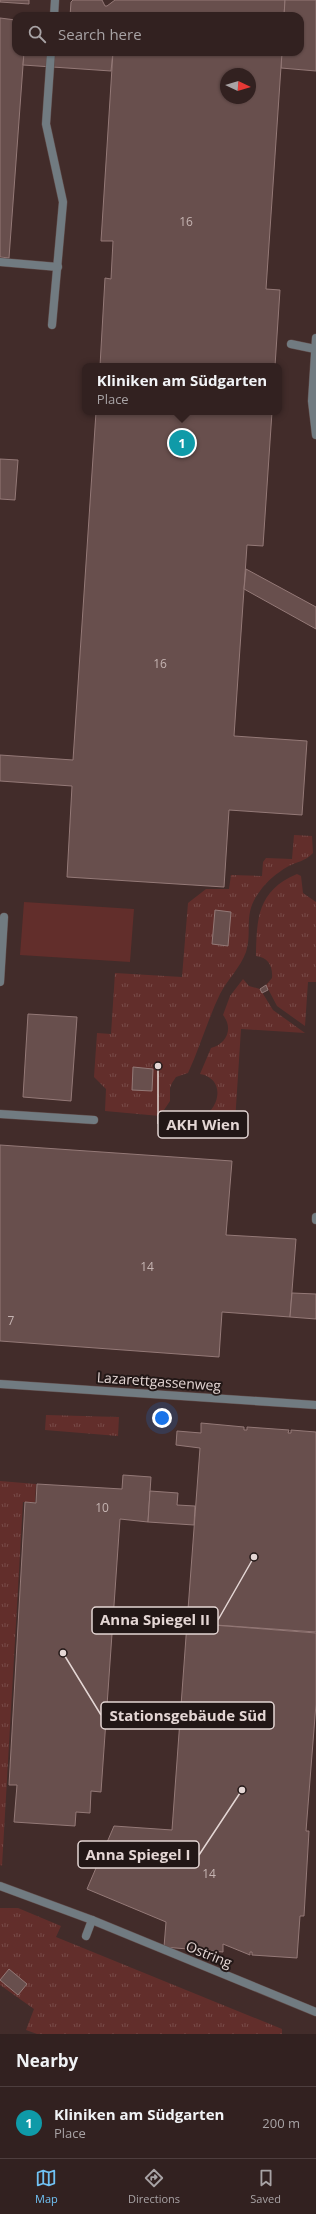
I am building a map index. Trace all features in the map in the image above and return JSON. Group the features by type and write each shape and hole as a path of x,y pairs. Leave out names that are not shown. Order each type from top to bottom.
{"lane":[{"path":"54,12 55,0"},
{"path":"51,56 46,124 64,202 52,325"},
{"path":"0,262 58,267"},
{"path":"316,338 314,401 316,435"},
{"path":"291,344 315,348"},
{"path":"0,982 4,917"},
{"path":"0,1114 94,1120"},
{"name":"Lazarettgassenweg","path":"0,1384 316,1405"},
{"name":"Ostring","path":"0,1886 92,1920 316,2012"},
{"path":"86,1936 92,1920"}],"green space":[{"path":"294,835 312,836 313,853 307,858 287,867 276,875 263,887 255,899 251,907 249,936 246,952 220,994 188,1073 176,1077 172,1083 170,1088 170,1101 160,1116 105,1111 106,1089 94,1077 97,1033 111,1034 115,973 182,977 188,903 206,889 229,889 231,875 262,876 263,862 266,858 292,859"},
{"path":"297,874 301,876 303,893 316,902 316,982 308,982 305,1026 277,1006 266,985 272,978 271,966 264,958 256,956 259,918 267,897 284,881"},
{"path":"24,902 134,909 130,962 20,955"},
{"path":"243,979 249,986 260,989 273,1010 305,1033 241,1029 235,1122 175,1117 179,1110 189,1117 199,1118 208,1114 214,1106 217,1096 217,1087 211,1079 200,1074 211,1048 221,1043 227,1035 228,1026 223,1015 230,996"},
{"path":"46,1415 119,1417 118,1436 45,1430"},
{"path":"0,1481 36,1484 35,1502 23,1502 2,1866 0,1865"},
{"path":"0,1908 18,1908 61,1926 56,1937 282,2029 282,2034 37,2034 26,2030 34,2009 0,1985"}],"building":[{"path":"0,0 29,0 29,4 0,2"},
{"path":"73,0 102,0 105,6 107,6 115,0 285,0 284,12 70,12 71,2"},
{"path":"285,0 316,0 316,71 281,68 282,56 304,56 304,12 284,12"},
{"path":"0,18 12,20 12,56 24,56 9,258 0,257"},
{"path":"24,56 113,56 111,71 23,65"},
{"path":"113,56 282,56 266,289 280,290 275,363 100,363 105,278 111,279 113,241 101,241"},
{"path":"96,415 272,415 263,546 247,545 234,736 307,741 302,815 229,810 224,887 67,877 72,786 0,781 0,755 73,760"},
{"path":"0,459 18,460 15,500 0,499"},
{"path":"246,569 316,607 316,629 244,589"},
{"path":"215,910 231,912 228,946 212,944"},
{"path":"266,985 268,990 262,993 260,989"},
{"path":"28,1014 77,1017 71,1101 23,1097"},
{"path":"133,1067 153,1069 152,1091 132,1090"},
{"path":"0,1145 232,1161 226,1235 296,1239 290,1317 222,1312 219,1357 0,1341"},
{"path":"292,1293 316,1294 316,1319 290,1317"},
{"path":"201,1423 244,1427 244,1430 247,1430 247,1427 289,1430 288,1433 291,1433 291,1430 316,1432 316,1632 187,1623 200,1448 176,1445 177,1431 201,1433"},
{"path":"123,1475 151,1477 148,1522 120,1519 101,1792 91,1791 90,1813 76,1812 75,1826 14,1822 17,1785 9,1785 25,1502 36,1503 37,1484 122,1489"},
{"path":"150,1491 178,1493 177,1505 195,1506 194,1525 148,1522"},
{"path":"187,1623 316,1633 316,1704 306,1831 309,1831 304,1916 300,1916 297,1958 252,1955 252,1952 250,1952 250,1955 223,1944 223,1952 164,1947 166,1922 87,1889 114,1826 172,1830"},
{"path":"9,1969 27,1984 18,1995 0,1980"}],"place":[{"name":"Kliniken am Südgarten","path":"182,443"},
{"name":"AKH Wien","path":"158,1066"},
{"name":"Anna Spiegel II","path":"254,1557"},
{"name":"Stationsgebäude Süd","path":"63,1653"},
{"name":"Anna Spiegel I","path":"242,1790"}]}
